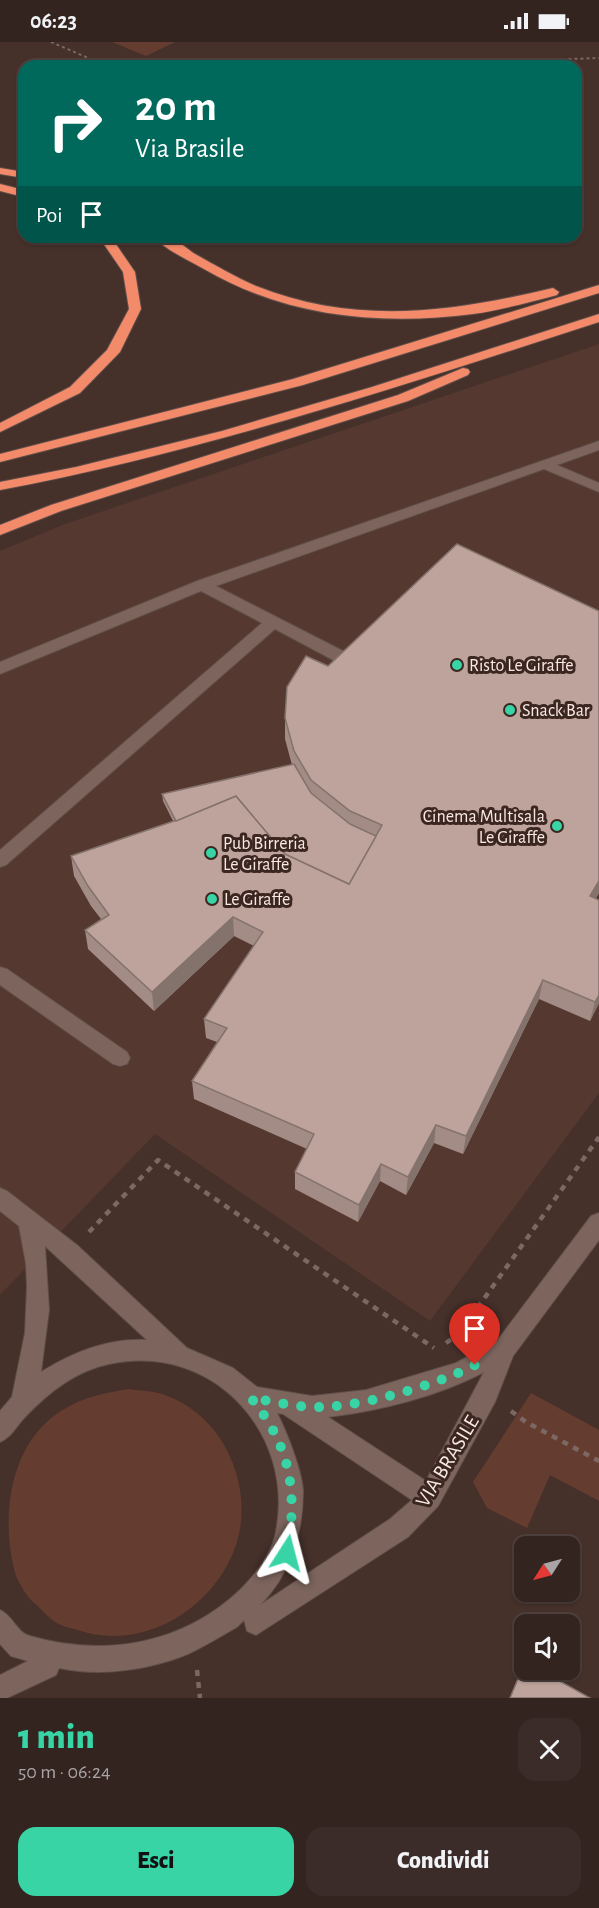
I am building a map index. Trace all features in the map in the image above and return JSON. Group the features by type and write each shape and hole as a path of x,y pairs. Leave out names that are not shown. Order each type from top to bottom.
{"highway":[{"path":"0,171 18,174"},
{"path":"0,187 18,192"},
{"path":"0,428 75,390 113,352 135,309 129,272 109,243"},
{"path":"169,243 245,286 294,302 356,314 416,315 475,310 599,282"},
{"path":"0,458 298,382 599,289"},
{"path":"0,486 95,468 288,418 599,318"},
{"path":"0,530 56,508 403,398 437,384 517,344"}],"street":[{"path":"0,668 202,585 599,445"},
{"path":"544,464 599,488"},
{"path":"202,585 341,657"},
{"path":"0,860 273,621"},
{"path":"0,975 120,1058"},
{"path":"0,1198 69,1252 179,1355"},
{"path":"23,1401 34,1356 38,1315 36,1254 28,1219"},
{"name":"VIA BRASILE","path":"243,1631 399,1528 417,1513 430,1498 487,1394 505,1349 599,1223"},
{"name":"VIA BRASILE","path":"251,1398 312,1407 366,1401 460,1373 505,1349"},
{"path":"0,1430 23,1401 46,1382 68,1369 103,1355 149,1351 179,1355 218,1371 251,1398 264,1414 283,1449 291,1480 293,1515 287,1553 268,1599 243,1631 197,1666"},
{"path":"288,1404 430,1498"},
{"path":"0,1623 18,1646 47,1666 75,1679 94,1683"},
{"path":"0,1689 47,1666"}],"path":[{"path":"51,42 93,60"},
{"path":"539,60 564,57 599,58"},
{"path":"69,1252 158,1160 433,1348 459,1334 599,1137"},
{"path":"197,1666 200,1698"}],"shaded area":[{"path":"112,42 175,42 146,56"},
{"path":"599,344 599,1093 430,1321 155,1134 0,1295 0,551 65,524"},
{"path":"129,1389 161,1394 186,1405 204,1419 219,1437 238,1479 241,1502 240,1525 235,1548 224,1570 210,1590 192,1607 150,1630 126,1635 102,1635 59,1624 33,1602 21,1587 11,1554 9,1508 19,1463 29,1443 43,1425 77,1402"},
{"path":"531,1393 599,1430 599,1501 550,1475 527,1528 487,1508 473,1482"}],"building":[{"name":"Le Giraffe","path":"457,544 599,611 599,881 590,896 599,900 599,995 595,1002 543,980 466,1136 436,1125 408,1177 381,1164 359,1205 295,1172 314,1134 192,1081 227,1028 204,1019 263,932 233,917 152,992 85,930 109,915 88,886 71,856 180,819 236,796 285,854 349,884 382,825 350,811 311,780 294,751 285,718 287,687 306,656 328,666"},
{"path":"294,764 311,793 350,824 376,836 349,884 285,854 236,796 176,821 162,794"},
{"path":"518,1680 558,1680 590,1698 510,1698"}],"place":[{"name":"Risto Le Giraffe","path":"457,665"},
{"name":"Snack Bar","path":"510,710"},
{"name":"Cinema Multisala Le Giraffe","path":"557,826"},
{"name":"Pub Birreria Le Giraffe","path":"211,853"},
{"name":"Le Giraffe","path":"212,899"}],"route":[{"path":"287,1553 293,1515 291,1480 278,1438 264,1414 251,1398 312,1407 366,1401 427,1384 460,1373 475,1365"}]}
